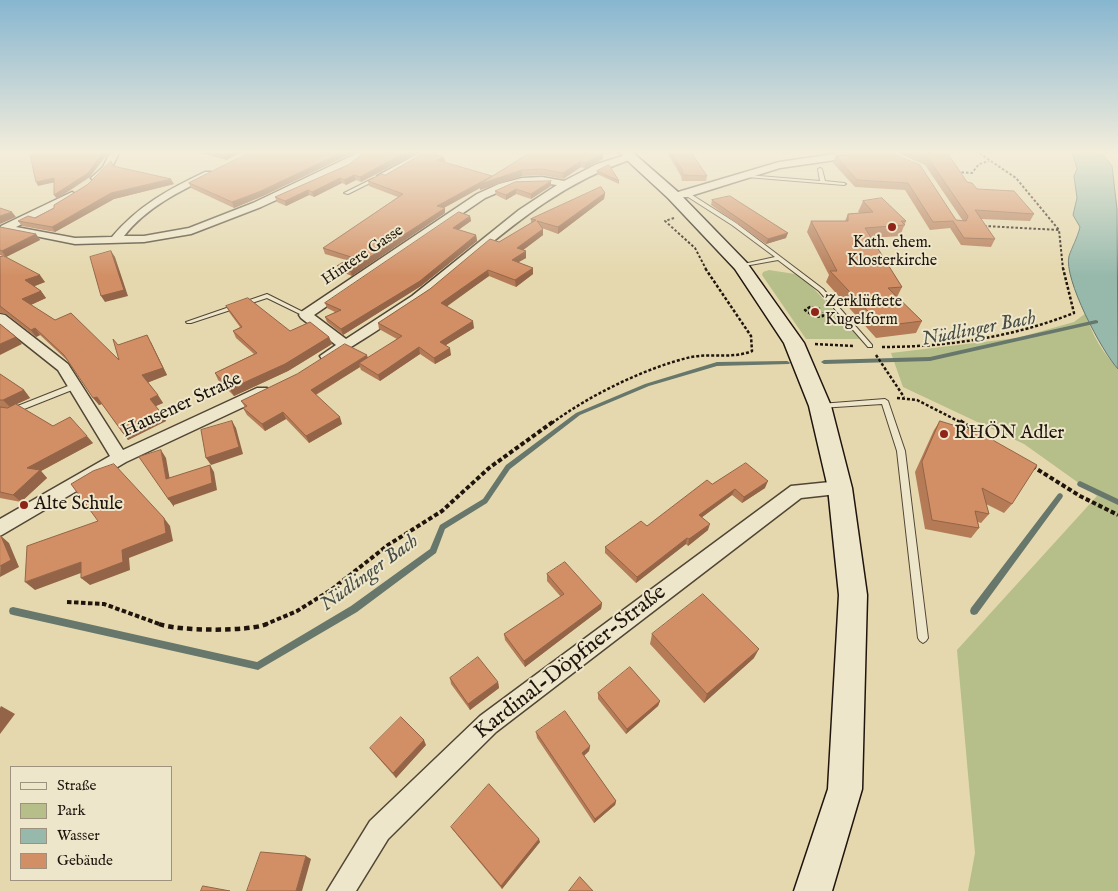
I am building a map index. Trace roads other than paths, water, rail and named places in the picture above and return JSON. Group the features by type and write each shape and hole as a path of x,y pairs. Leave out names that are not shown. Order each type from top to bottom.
{"main road":[{"path":"680,194 691,213 741,266 794,343 820,406 840,488 853,595 845,789 813,891"}],"street":[{"path":"3,229 49,208 75,193"},
{"path":"114,241 132,218 150,204 173,193"},
{"path":"3,229 75,241 144,239 191,231 284,193"},
{"name":"Hintere Gasse","path":"306,315 487,193"},
{"path":"320,360 426,291 503,227 553,193"},
{"path":"680,194 685,193"},
{"path":"306,315 345,345"},
{"path":"0,318 63,367 120,458"},
{"name":"Hausener Straße","path":"0,528 120,458 277,385"},
{"name":"Kardinal-Döpfner-Straße","path":"341,891 379,830 488,724 796,491 840,488"}],"lane":[{"path":"680,194 734,224 822,290 870,346"},
{"path":"741,266 779,258"},
{"path":"189,322 267,296 306,315"},
{"path":"0,411 11,411 75,386"},
{"path":"820,406 885,401 901,451 923,638"}],"water":[{"path":"1076,193 1115,193 1117,209 1118,369 1094,332 1072,281 1069,256 1080,227 1073,215 1077,198"}],"waterway":[{"name":"Nüdlinger Bach","path":"824,362 930,359 1096,322"},
{"name":"Nüdlinger Bach","path":"13,611 258,666 354,609 433,551 442,527 485,501 508,467 578,414 647,385 717,364 787,363"},
{"path":"1080,484 1118,502"},
{"path":"974,611 1060,496"}],"place":[{"name":"Kath. ehem. Klosterkirche","path":"892,227"},
{"name":"Zerklüftete Kugelform","path":"815,312"},
{"name":"RHÖN Adler","path":"944,434"},
{"name":"Alte Schule","path":"24,505"}]}
